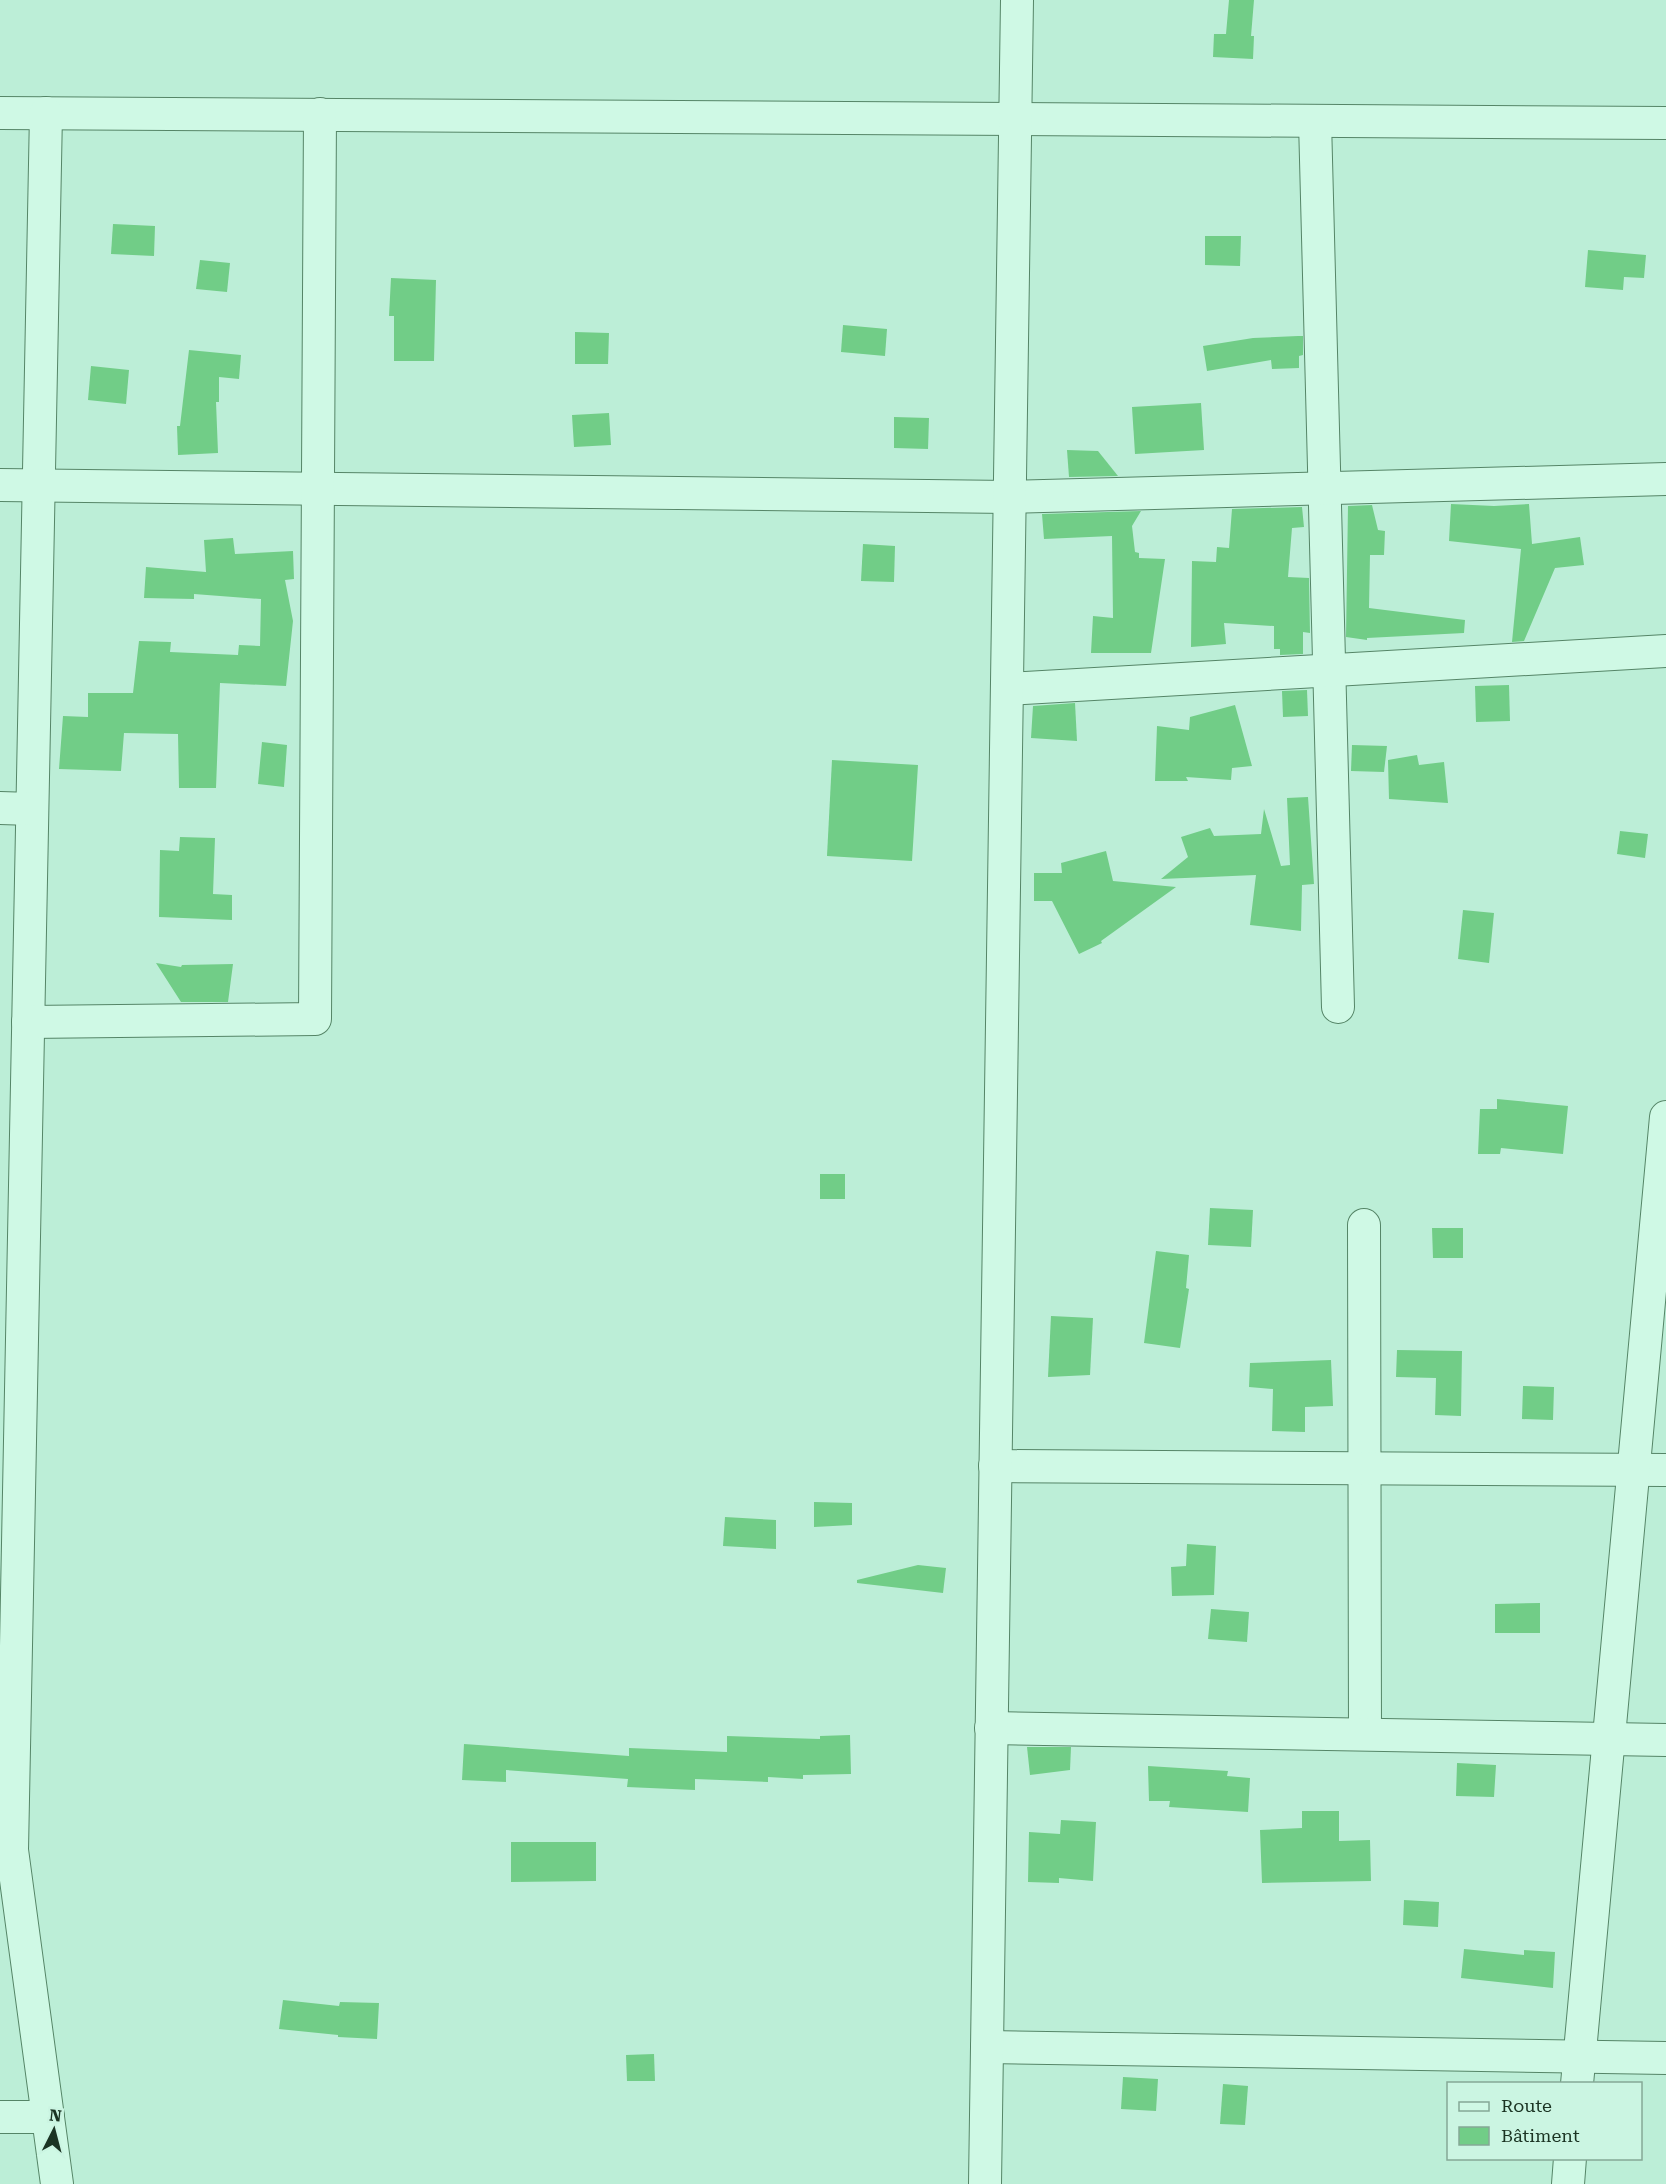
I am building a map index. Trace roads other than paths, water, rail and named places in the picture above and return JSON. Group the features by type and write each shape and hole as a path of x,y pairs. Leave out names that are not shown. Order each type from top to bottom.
{"street":[{"path":"985,2184 1017,0"},
{"path":"0,112 1666,123"},
{"path":"46,113 28,1022 13,1140 6,1850 57,2184"},
{"path":"28,1022 315,1019 320,114"},
{"path":"1315,121 1338,1007"},
{"path":"0,485 1009,497 1666,479"},
{"path":"1007,689 1666,651"},
{"path":"0,808 32,809"},
{"path":"1578,2070 1633,1470 1662,1215 1666,1117"},
{"path":"1364,1224 1365,1734"},
{"path":"995,1466 1666,1470"},
{"path":"991,1728 1666,1740"},
{"path":"987,2047 1578,2070 1666,2058"},
{"path":"0,2117 48,2117"},
{"path":"1568,2184 1570,2160"}]}
